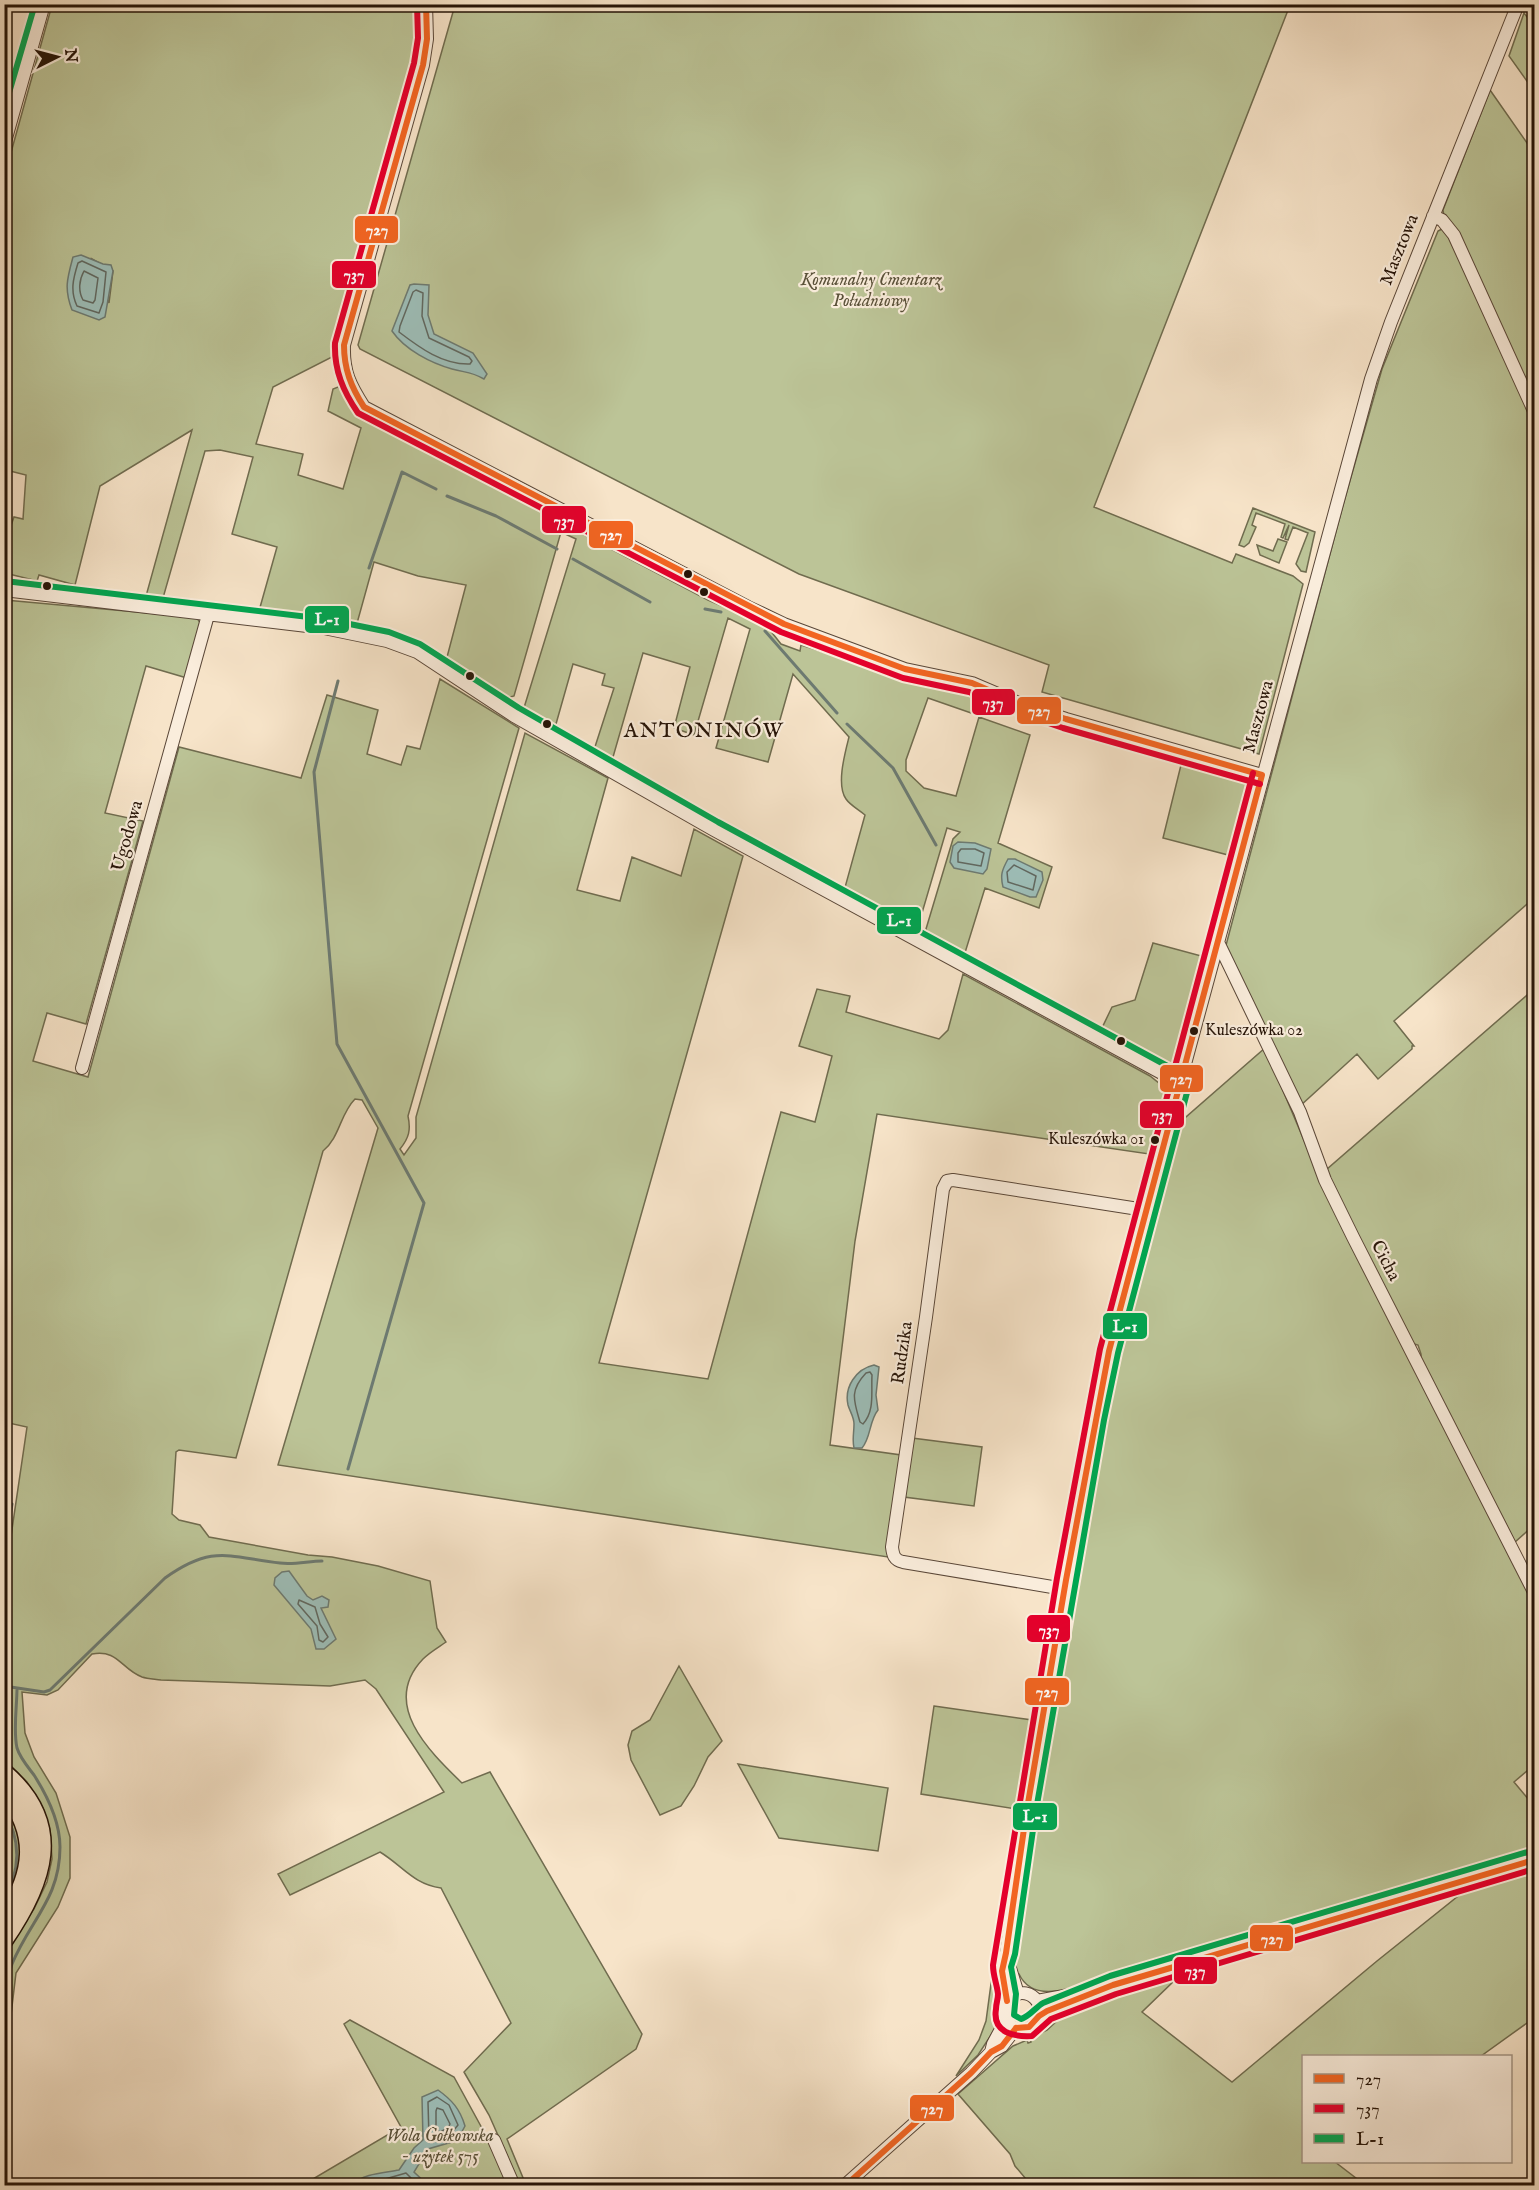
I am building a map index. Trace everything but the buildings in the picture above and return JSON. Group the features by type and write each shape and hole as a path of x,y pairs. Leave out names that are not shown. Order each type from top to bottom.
{"highway":[{"path":"4,1772 23,1791 36,1814 43,1855 35,1890 19,1920 4,1941"},
{"path":"4,1792 17,1809 25,1825 28,1846 27,1868 21,1890 4,1917"}],"street":[{"path":"4,145 44,4"},
{"path":"426,4 427,39 423,65 344,345 343,360 348,382 363,407 784,624 905,669 972,683 1026,706 1066,719 1262,775"},
{"name":"Masztowa","path":"1013,1997 1006,1953 1026,1815 1064,1589 1109,1351 1217,940 1359,416 1391,322 1518,4"},
{"path":"1433,216 1442,220 1454,235 1534,411"},
{"path":"4,590 324,628 387,641 417,651 514,716 714,830 1180,1083"},
{"name":"Ugodowa","path":"82,1068 208,615"},
{"name":"Cicha","path":"1217,940 1299,1112 1325,1180 1353,1238 1534,1592"},
{"name":"Rudzika","path":"1064,1589 903,1562 895,1559 893,1554 892,1547 944,1185 953,1180 1145,1210"},
{"path":"1039,2016 1076,2001 1082,1996 1534,1860"},
{"path":"1037,2001 1075,1994 1082,1996"},
{"path":"1030,1995 1037,2001 1040,2011 1037,2021 1029,2028 1011,2024 1004,2010 1013,1997 1030,1995"},
{"path":"844,2186 971,2073 991,2052 993,2043 1011,2024"},
{"path":"494,2140 513,2186"}],"green space":[{"name":"Komunalny Cmentarz Południowy","path":"459,4 1290,5 1094,507 1232,563 1236,554 1293,576 1303,584 1259,754 1042,692 1049,665 799,574 360,349 358,345 455,5 457,7"},
{"path":"52,5 421,5 424,29 332,357 273,387 256,444 303,454 298,475 343,489 361,428 328,411 333,389 338,387 363,415 580,528 579,532 708,600 766,625 781,644 800,651 801,645 923,683 927,681 979,695 974,714 928,698 906,760 906,771 924,788 956,796 979,717 1030,735 998,843 1052,867 1039,908 985,888 964,956 930,938 926,929 953,839 960,832 947,828 917,930 844,891 865,815 846,799 843,793 842,769 849,737 793,674 768,762 716,748 750,629 728,618 694,735 674,728 690,667 643,653 611,764 593,753 614,688 602,685 605,674 573,664 554,731 523,711 576,539 561,532 514,696 503,699 446,661 466,585 418,576 374,562 356,627 259,611 277,547 232,534 253,457 220,450 205,451 163,598 146,596 192,430 100,486 75,585 39,575 37,581 5,573 5,535 8,534 14,517 23,519 26,475 6,470 5,475 5,174","holes":["92,259 113,271 109,303"]},
{"path":"1524,13 1534,26 1534,91 1509,56"},
{"path":"1490,90 1534,153 1534,401 1443,210"},
{"path":"1442,229 1451,238 1534,423 1534,898 1394,1021 1414,1046 1412,1049 1378,1079 1357,1054 1300,1106 1225,949 1343,505 1382,369 1438,231"},
{"path":"1253,508 1315,532 1306,572 1301,571 1296,564 1308,533 1293,527 1288,540 1285,539 1289,525 1283,538 1281,537 1285,524 1256,513 1252,525 1256,527 1249,543 1244,547 1239,545"},
{"path":"1278,539 1287,542 1279,563 1260,555 1257,545 1273,551"},
{"path":"5,600 192,617 197,618 201,624 187,678 146,666 105,813 143,821 86,1024 47,1013 33,1061 88,1077 179,747 301,778 327,695 378,710 367,754 401,765 407,746 420,749 440,679 519,728 408,1116 408,1134 400,1149 404,1155 416,1138 416,1117 525,733 608,778 577,890 620,901 632,857 681,876 694,829 743,856 599,1363 708,1379 781,1112 815,1122 832,1056 799,1046 817,989 850,996 846,1012 939,1039 948,1030 963,974 1150,1076 1160,1084 1165,1098 1149,1154 877,1114 855,1241 830,1445 901,1455 888,1557 278,1465 378,1128 362,1100 355,1099 346,1111 333,1139 323,1151 236,1458 179,1450 176,1452 172,1514 179,1520 200,1525 209,1537 378,1566 430,1581 437,1628 446,1642 423,1659 411,1676 406,1693 408,1710 414,1726 424,1742 462,1783 490,1772 642,2034 636,2049 507,2139 526,2185 520,2185 489,2115 464,2072 511,2023 441,1888 415,1879 380,1852 290,1895 278,1874 444,1792 376,1689 365,1680 330,1686 161,1680 135,1674 114,1657 101,1653 92,1654 58,1690 47,1695 22,1692 25,1733 34,1757 56,1793 70,1837 70,1878 58,1907 16,1973 5,2065 5,1954 34,1909 47,1882 52,1859 50,1830 43,1808 27,1782 4,1759 5,1577 27,1427 4,1422"},
{"path":"1181,765 1251,785 1232,856 1163,838"},
{"path":"1153,943 1205,957 1173,1069 1101,1030 1112,1007 1135,1000"},
{"path":"1534,989 1534,1525 1515,1542 1421,1360 1418,1345 1411,1343 1326,1170"},
{"path":"1265,1048 1322,1183 1534,1601 1534,1765 1514,1782 1534,1806 1534,1851 1093,1984 1056,1993 1056,1991 1039,1990 1025,1983 1019,1974 1016,1974 1014,1934 1021,1894 1023,1894 1092,1462 1104,1403 1178,1124"},
{"path":"912,1438 982,1447 974,1506 904,1497"},
{"path":"679,1666 722,1741 708,1757 681,1806 660,1815 631,1760 628,1745 632,1731 650,1720"},
{"path":"934,1706 1032,1720 1016,1809 921,1794"},
{"path":"738,1764 888,1788 878,1851 779,1838"},
{"path":"5,1798 25,1857 5,1910"},
{"path":"1534,1868 1534,2018 1482,2055 1302,2055 1302,2163 1336,2163 1365,2185 1031,2185 1015,2166 1010,2154 958,2094 1013,2046 1027,2040 1028,2043 1031,2042 1030,2038 1047,2030 1059,2019 1118,1994 1177,1975 1178,1977 1142,2012 1232,2082 1472,1885"},
{"path":"1006,1872 1010,1872 995,1967 999,1999 997,2026 978,2055 956,2076 979,2040 986,2021"},
{"name":"Wola Gołkowska - użytek 575","path":"350,2020 454,2077 489,2141 508,2186 301,2186 401,2127 344,2024"}],"water":[{"path":"81,255 111,265 113,271 105,317 99,320 72,310 70,303 67,290 69,272 73,257"},
{"path":"410,285 429,285 428,315 434,334 473,353 487,374 484,379 427,359 411,350 397,338 392,331"},
{"path":"958,842 975,843 991,849 987,869 983,874 954,868 950,862 953,846"},
{"path":"1008,859 1015,859 1042,872 1043,880 1036,897 1003,887 1002,873"},
{"path":"874,1365 879,1367 876,1395 878,1410 865,1444 862,1448 854,1448 854,1421 848,1405 848,1392 857,1375"},
{"path":"289,1571 307,1596 313,1600 322,1596 329,1600 328,1607 321,1608 336,1639 324,1649 316,1649 311,1629 274,1585 275,1578 282,1572"},
{"path":"438,2090 455,2105 465,2126 459,2137 452,2142 428,2149 414,2172 428,2185 352,2185 368,2176 399,2170 414,2148 423,2140 422,2097"}],"waterway":[{"path":"369,568 402,472 436,489"},
{"path":"447,496 496,516 557,549"},
{"path":"573,559 650,602"},
{"path":"705,609 721,612"},
{"path":"765,631 837,713"},
{"path":"338,681 314,772 337,1044 424,1203 348,1469"},
{"path":"847,724 893,768 936,845"},
{"path":"4,1552 12,1504"},
{"path":"4,1686 44,1692 50,1690 165,1578 196,1560 233,1556 285,1563 322,1561"},
{"path":"4,2005 12,1964 50,1895 55,1881 60,1847 58,1828 52,1810 39,1783 17,1748 15,1726 17,1688"},
{"path":"4,1813 14,1834 17,1856 13,1878 4,1899"}],"transit line":[{"name":"L-1","path":"4,110 35,4"},
{"name":"737","path":"417,4 418,38 414,63 335,343 336,362 341,380 358,413 781,632 903,678 969,692 1063,728 1260,784"},
{"name":"727","path":"426,4 427,39 423,65 344,345 349,378 364,407 784,624 905,669 972,683 1026,706 1066,719 1262,775"},
{"name":"L-1","path":"5,581 325,619 389,632 420,644 519,708 718,822 1184,1075"},
{"name":"737","path":"1253,773 1100,1349 1057,1578 993,1965 998,1994 997,2023 1006,2032 1018,2036 1032,2036 1051,2019 1116,1994 1534,1869"},
{"name":"727","path":"1007,2001 1002,1971 1026,1815 1066,1580 1109,1351 1262,775"},
{"name":"L-1","path":"1189,1085 1118,1353 1104,1420 1011,1967 1016,1994 1014,2015 1021,2019 1024,2018 1043,2003 1110,1976 1531,1851"},
{"name":"727","path":"1016,2028 1029,2027 1047,2011 1113,1985 1534,1860"},
{"name":"727","path":"845,2186 971,2073 991,2052 1002,2046 1016,2028"}],"place":[{"name":"Kuleszówka 02","path":"1194,1031"},
{"name":"Kuleszówka 01","path":"1155,1140"}],"district":[{"name":"ANTONINÓW","path":"704,731"}]}
